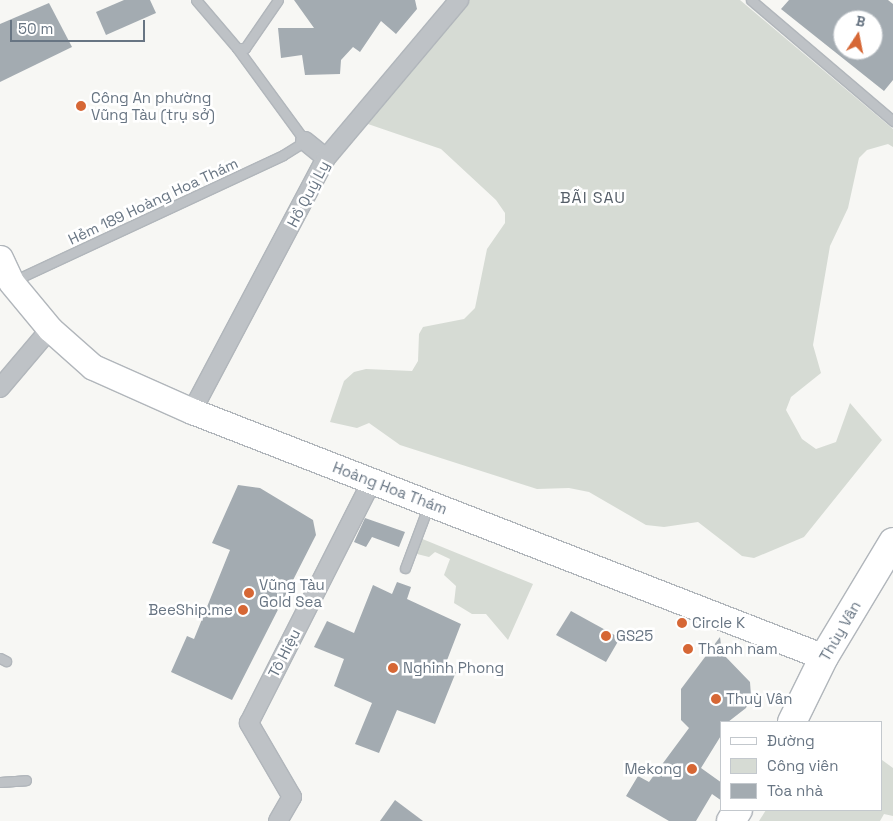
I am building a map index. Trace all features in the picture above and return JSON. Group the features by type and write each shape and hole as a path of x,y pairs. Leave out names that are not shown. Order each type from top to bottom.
{"main road":[{"name":"Hoàng Hoa Thám","path":"0,258 11,282 50,329 93,367 192,411 824,657"},
{"name":"Thùy Vân","path":"792,721 824,657 893,542"}],"street":[{"name":"Hồ Quý Ly","path":"192,411 326,158 459,0"},
{"path":"305,141 326,158"},
{"path":"0,388 50,329"},
{"name":"Tô Hiệu","path":"278,821 292,797 249,723 372,481"}],"lane":[{"path":"196,0 237,48 305,141"},
{"path":"237,48 245,48 278,0"},
{"path":"751,0 893,121"},
{"name":"Hẻm 189 Hoàng Hoa Thám","path":"11,282 283,156 305,141"},
{"path":"405,568 429,504"},
{"path":"0,782 26,780"}],"green space":[{"path":"469,0 740,0 893,129 893,147 888,144 867,150 859,158 848,208 830,246 813,345 821,373 791,397 786,410 802,439 816,449 836,442 850,403 882,440 804,537 754,558 742,556 698,522 664,527 646,525 589,492 569,488 537,489 400,445 369,423 357,428 330,422 344,381 354,372 366,369 412,371 418,361 419,334 423,327 464,319 475,308 487,249 505,223 505,213 496,200 441,149 365,123"},
{"path":"420,538 533,584 508,640 486,614 472,614 454,603 456,586 444,575 450,559 435,552 429,557 417,554 415,544"},
{"path":"883,761 893,768 893,816 884,814 880,821 759,821 765,811 883,811"}],"building":[{"path":"124,0 150,0 156,13 106,35 96,12"},
{"path":"294,0 415,0 417,9 396,34 381,21 360,52 353,47 341,60 340,74 305,75 302,55 281,58 278,28 314,28"},
{"path":"789,0 888,0 893,4 893,80 884,91 845,60 883,60 883,10 833,10 833,50 781,9"},
{"path":"49,3 72,47 0,82 0,24"},
{"name":"Vũng Tàu Gold Sea","path":"238,485 260,488 313,520 316,535 232,700 171,672 187,636 194,639 230,550 212,543"},
{"path":"365,518 405,532 399,547 372,537 366,547 354,542"},
{"name":"Nghinh Phong","path":"397,582 411,587 407,599 461,624 444,668 456,672 435,724 397,710 379,753 355,744 372,703 334,686 344,659 314,647 327,621 354,633 373,585 392,594"},
{"path":"571,611 620,638 606,662 556,635"},
{"path":"720,637 722,653 750,682 751,696 746,708 729,721 720,721 720,737 701,768 720,782 720,800 712,794 696,821 669,821 626,796 638,776 649,782 689,728 681,720 681,689"},
{"path":"395,800 423,821 380,821"}],"place":[{"name":"Công An phường Vũng Tàu (trụ sở)","path":"81,106"},
{"name":"Vũng Tàu Gold Sea","path":"249,593"},
{"name":"BeeShip.me","path":"243,610"},
{"name":"Circle K","path":"682,623"},
{"name":"GS25","path":"606,636"},
{"name":"Thanh nam","path":"688,649"},
{"name":"Nghinh Phong","path":"393,668"},
{"name":"Thuỳ Vân","path":"716,699"},
{"name":"Mekong","path":"692,769"}],"district":[{"name":"BÃI SAU","path":"593,198"}]}
